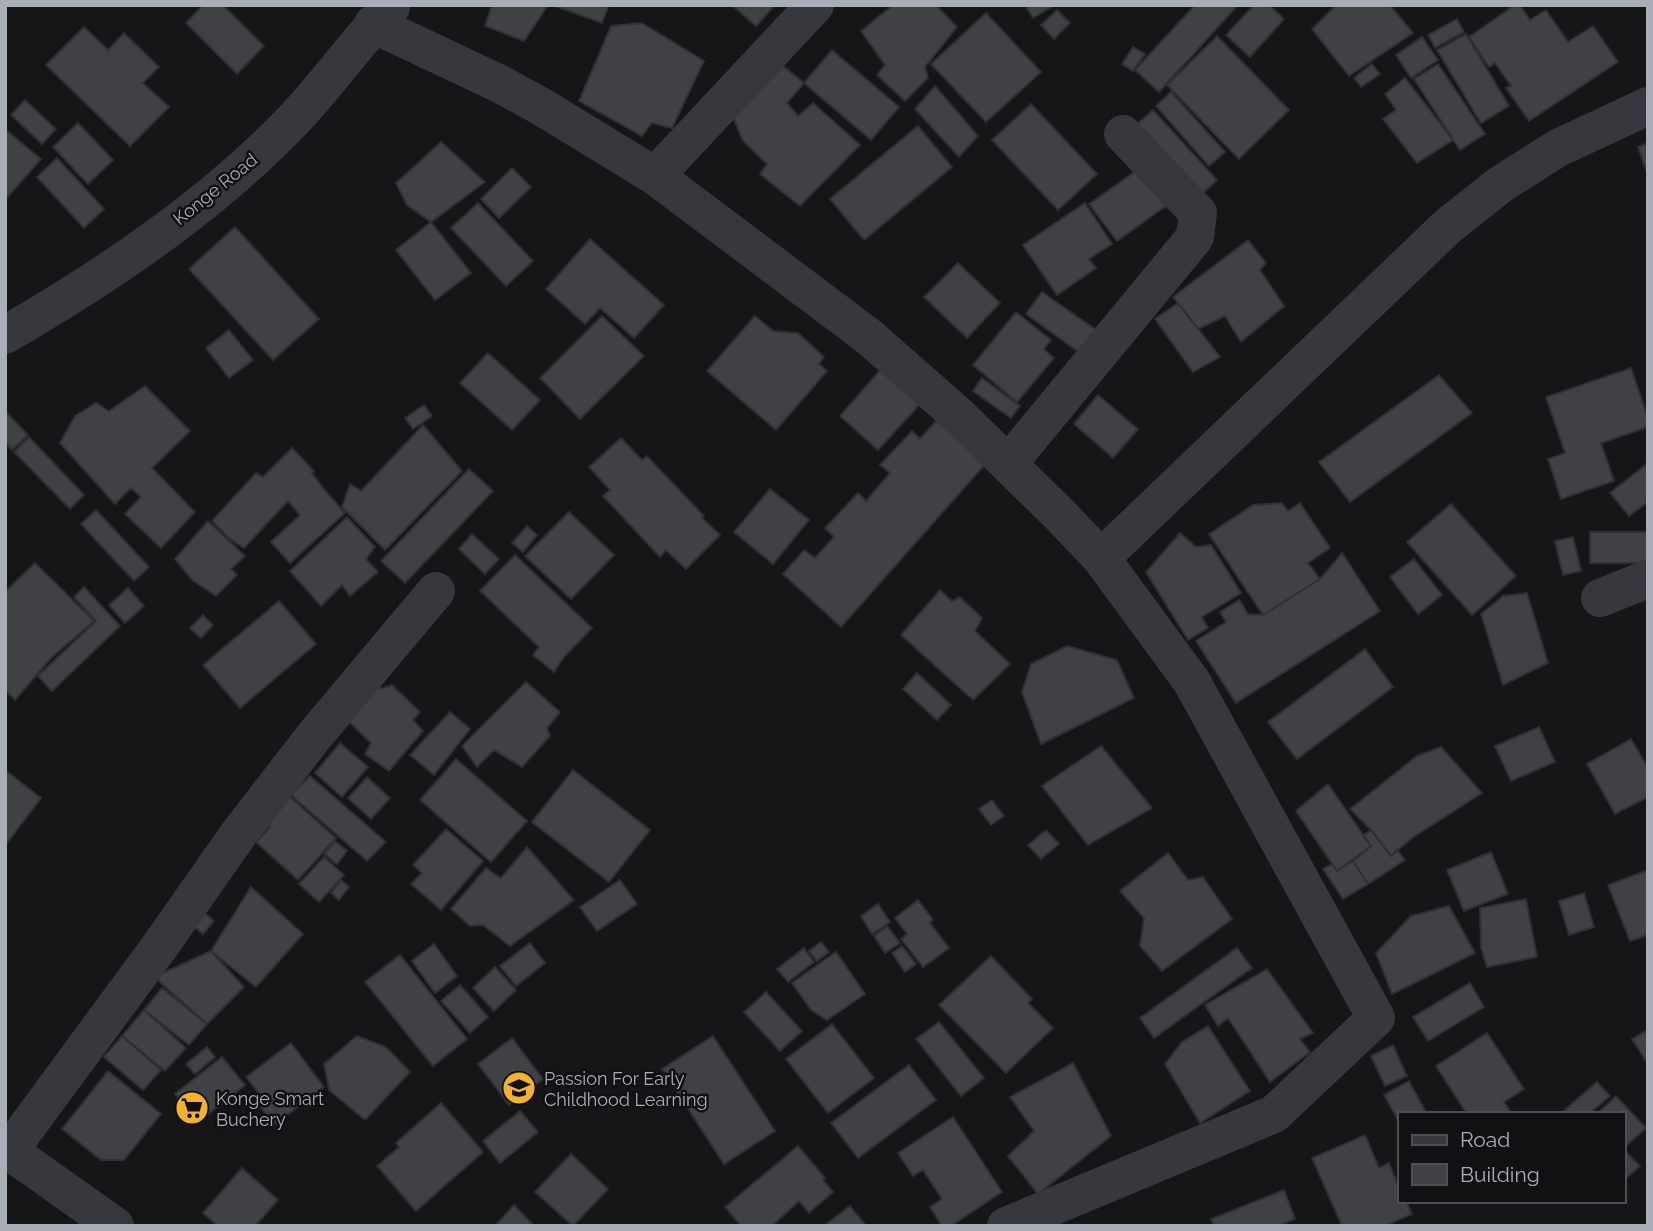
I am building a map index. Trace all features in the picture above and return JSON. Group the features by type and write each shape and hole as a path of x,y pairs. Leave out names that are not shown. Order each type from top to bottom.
{"street":[{"path":"655,176 815,5"},
{"path":"383,15 655,176 868,337 959,416 1008,464 1101,558 1192,682 1376,1018 1274,1114 1006,1226"},
{"name":"Konge Road","path":"5,335 75,294 237,174 298,115 383,15"},
{"path":"1101,558 1448,226 1501,184 1558,148 1648,106"},
{"path":"1008,464 1195,237 1198,213 1124,134"},
{"path":"1600,598 1648,579"},
{"path":"106,1223 7,1149 160,946 248,821 315,735 436,592"}],"building":[{"path":"203,5 223,5 264,46 237,74 186,23"},
{"path":"492,5 548,5 524,41 485,26"},
{"path":"552,5 609,5 602,23"},
{"path":"732,5 775,5 756,26"},
{"path":"893,5 936,5 957,27 925,67 928,78 905,101 877,75 885,65 861,31"},
{"path":"1025,5 1055,5 1033,18"},
{"path":"1195,5 1238,5 1159,92 1135,70"},
{"path":"1254,5 1269,5 1284,19 1250,57 1226,35"},
{"path":"1336,5 1390,5 1413,33 1349,76 1312,29"},
{"path":"1515,5 1520,5 1530,20 1546,10 1568,42 1593,26 1618,62 1529,121 1506,88 1511,86 1495,63 1489,67 1469,37"},
{"path":"1057,10 1070,23 1054,39 1041,25"},
{"path":"986,13 1041,72 986,122 931,64"},
{"path":"1457,19 1464,32 1435,48 1428,35"},
{"path":"642,23 704,61 672,128 652,123 642,136 579,101 611,26"},
{"path":"84,27 108,50 124,33 159,67 143,83 169,107 130,146 46,65"},
{"path":"1466,34 1509,106 1481,123 1437,50"},
{"path":"1217,36 1289,110 1239,159 1167,85"},
{"path":"1422,37 1438,60 1411,78 1396,55"},
{"path":"1133,47 1145,54 1133,71 1122,64"},
{"path":"832,50 899,107 871,140 804,83"},
{"path":"1372,64 1380,74 1361,87 1354,78"},
{"path":"1438,64 1485,134 1460,150 1414,79"},
{"path":"783,66 804,83 787,103 798,116 813,103 860,145 800,206 760,174 767,164 743,141 733,117"},
{"path":"1405,78 1453,140 1417,163 1383,119 1396,110 1385,94"},
{"path":"935,86 978,136 959,157 915,109"},
{"path":"1171,92 1225,152 1209,166 1156,106"},
{"path":"25,100 56,129 42,144 11,115"},
{"path":"1031,104 1097,174 1058,210 992,140"},
{"path":"1153,110 1217,180 1201,195 1136,125"},
{"path":"78,123 113,160 88,184 53,147"},
{"path":"918,126 952,167 864,240 830,199"},
{"path":"5,129 41,159 5,200"},
{"path":"441,142 485,182 431,222 407,205 396,183"},
{"path":"1648,143 1648,175 1638,147"},
{"path":"57,158 104,209 84,228 37,177"},
{"path":"1143,166 1170,203 1117,241 1089,204"},
{"path":"512,168 531,187 499,218 481,199"},
{"path":"478,203 533,261 506,286 451,228"},
{"path":"1085,203 1112,244 1089,259 1096,268 1057,295 1023,245"},
{"path":"431,222 471,273 435,300 396,250"},
{"path":"235,227 319,319 273,360 189,269"},
{"path":"590,239 664,305 634,338 600,308 585,324 546,289"},
{"path":"1248,240 1266,263 1260,270 1284,306 1241,342 1225,316 1198,329 1173,297"},
{"path":"958,263 1000,303 967,338 924,297"},
{"path":"1042,292 1099,332 1083,355 1026,314"},
{"path":"1178,303 1220,357 1193,372 1155,319"},
{"path":"1016,312 1051,340 1044,349 1054,358 1017,402 973,365"},
{"path":"602,316 644,356 580,419 540,378"},
{"path":"755,316 773,331 798,333 824,357 819,364 827,371 776,430 707,371"},
{"path":"229,330 253,360 229,378 206,348"},
{"path":"488,353 540,400 512,430 460,383"},
{"path":"882,368 921,403 878,450 840,416"},
{"path":"1631,368 1648,418 1648,427 1601,443 1614,481 1561,499 1548,459 1565,453 1546,397"},
{"path":"1439,375 1472,413 1350,502 1319,462"},
{"path":"982,378 1020,406 1011,418 973,391"},
{"path":"145,386 190,431 152,468 195,512 161,548 125,514 141,497 131,488 115,504 60,443 75,416 96,403 109,411"},
{"path":"1098,395 1138,429 1113,458 1074,424"},
{"path":"424,405 432,416 413,429 405,418"},
{"path":"5,411 28,435 12,450 5,442"},
{"path":"939,418 988,461 841,627 783,574 804,550 815,558 834,537 825,528 858,493 866,501 890,473 880,465 912,431 920,439"},
{"path":"423,425 462,471 385,550 342,507 350,484 361,491"},
{"path":"29,437 84,495 70,509 14,452"},
{"path":"621,438 642,460 647,456 720,535 686,569 666,550 660,557 603,496 610,490 589,467"},
{"path":"292,448 314,471 312,473 345,513 290,563 271,542 300,515 288,501 244,548 230,539 212,521 256,473 263,477"},
{"path":"1648,463 1648,502 1629,516 1610,493"},
{"path":"469,469 493,491 405,583 381,561"},
{"path":"770,489 809,520 773,564 734,532"},
{"path":"1282,503 1288,511 1300,503 1330,548 1308,563 1320,579 1263,615 1209,534 1253,505"},
{"path":"1451,504 1516,576 1472,615 1407,542"},
{"path":"96,510 149,567 134,581 81,524"},
{"path":"569,512 614,555 571,599 525,556"},
{"path":"347,517 375,547 366,559 378,572 350,596 342,585 321,606 290,571"},
{"path":"208,521 245,556 231,569 237,575 216,596 192,580 175,559"},
{"path":"527,526 537,535 523,552 512,543"},
{"path":"1590,532 1648,532 1648,563 1590,563"},
{"path":"1180,533 1196,547 1211,545 1241,593 1202,617 1208,628 1188,640 1146,572"},
{"path":"472,534 499,559 485,574 459,549"},
{"path":"1573,537 1581,571 1563,575 1555,541"},
{"path":"1342,553 1380,611 1236,703 1196,641 1226,622 1220,612 1239,600 1248,614 1263,615 1320,579"},
{"path":"515,555 592,628 564,657 554,672 533,655 539,647 480,591"},
{"path":"1414,559 1442,595 1418,614 1390,577"},
{"path":"35,563 94,621 52,657 15,700 5,690 5,592"},
{"path":"84,587 120,626 52,691 38,676 96,621 74,597"},
{"path":"128,588 144,606 125,623 109,605"},
{"path":"940,590 952,601 960,597 982,618 975,631 1010,664 973,700 901,635"},
{"path":"1527,593 1548,663 1503,685 1481,614 1503,596"},
{"path":"279,601 316,644 240,708 203,665"},
{"path":"203,615 213,625 201,638 190,628"},
{"path":"1067,646 1117,660 1134,698 1041,744 1022,692 1031,664"},
{"path":"1365,649 1393,687 1297,759 1268,722"},
{"path":"917,673 951,705 937,720 903,689"},
{"path":"371,674 381,689 392,685 420,712 413,720 423,731 389,771 365,754 371,743 339,712"},
{"path":"526,682 560,712 547,728 550,736 522,767 494,750 477,767 462,746"},
{"path":"450,712 470,729 434,775 410,755"},
{"path":"1539,727 1555,762 1511,781 1495,746"},
{"path":"1631,739 1648,768 1648,797 1615,814 1587,764"},
{"path":"340,743 368,767 342,797 315,773"},
{"path":"1101,746 1152,808 1088,845 1042,786"},
{"path":"1441,747 1482,793 1412,838 1391,856 1350,809 1417,756"},
{"path":"456,759 527,821 491,862 420,800"},
{"path":"5,770 41,798 7,843 5,841"},
{"path":"573,770 650,830 609,882 532,822"},
{"path":"310,776 386,842 367,861 291,795"},
{"path":"367,777 390,798 371,819 348,798"},
{"path":"1328,784 1371,846 1337,871 1296,811"},
{"path":"282,790 336,838 298,880 256,842 270,827 258,817"},
{"path":"992,800 1004,816 991,825 979,809"},
{"path":"446,829 483,861 441,910 411,884 422,873 413,865"},
{"path":"1046,830 1059,844 1041,859 1028,845"},
{"path":"1371,830 1391,856 1397,850 1405,860 1368,884 1353,861 1371,846 1363,836"},
{"path":"335,841 347,851 337,864 324,854"},
{"path":"527,847 574,900 510,946 483,925 470,926 451,909 486,868 501,878"},
{"path":"1491,852 1508,894 1464,911 1447,870"},
{"path":"1168,853 1188,880 1203,877 1232,919 1162,971 1140,946 1144,918 1120,891"},
{"path":"324,857 344,875 319,902 299,884"},
{"path":"1353,861 1368,884 1343,899 1323,869 1332,864 1337,871"},
{"path":"1648,870 1648,935 1630,941 1608,885"},
{"path":"341,880 349,887 339,900 331,893"},
{"path":"620,880 637,904 597,931 580,907"},
{"path":"251,887 303,934 256,987 211,951"},
{"path":"1584,893 1594,927 1569,935 1559,901"},
{"path":"1526,899 1537,957 1487,967 1481,948 1480,908"},
{"path":"918,900 933,920 930,923 949,948 923,967 901,939 907,934 895,918"},
{"path":"878,904 890,922 872,934 861,916"},
{"path":"195,905 214,921 203,934 183,918"},
{"path":"1449,906 1475,953 1392,994 1376,953 1411,916"},
{"path":"887,926 900,943 885,953 874,936"},
{"path":"821,942 829,952 817,961 809,951"},
{"path":"530,943 545,963 516,986 500,966"},
{"path":"434,944 457,976 435,993 412,961"},
{"path":"902,946 916,964 905,972 892,953"},
{"path":"804,948 814,962 788,982 777,969"},
{"path":"1237,948 1252,968 1154,1038 1140,1018"},
{"path":"211,951 244,987 207,1024 154,977"},
{"path":"836,952 865,994 827,1020 811,1010 792,983"},
{"path":"400,955 467,1039 433,1066 365,982"},
{"path":"991,956 1032,999 1028,1003 1053,1028 1006,1073 939,1005"},
{"path":"495,967 516,990 494,1011 473,988"},
{"path":"1267,969 1313,1033 1300,1039 1310,1052 1270,1082 1228,1018 1218,1026 1205,1005"},
{"path":"1470,983 1484,1007 1428,1041 1413,1017"},
{"path":"460,985 488,1017 470,1033 441,1001"},
{"path":"162,988 207,1024 189,1045 144,1010"},
{"path":"766,992 802,1031 780,1051 744,1012"},
{"path":"144,1010 186,1048 165,1071 122,1036"},
{"path":"939,1022 984,1078 961,1096 916,1039"},
{"path":"832,1024 874,1078 828,1113 786,1059"},
{"path":"1208,1026 1250,1091 1200,1123 1165,1064 1182,1042"},
{"path":"1648,1030 1648,1064 1632,1039"},
{"path":"1487,1033 1524,1089 1504,1102 1511,1112 1466,1112 1436,1066"},
{"path":"122,1036 161,1070 143,1090 104,1057"},
{"path":"357,1036 386,1047 410,1072 365,1120 329,1090 324,1064"},
{"path":"713,1036 775,1131 724,1164 662,1069"},
{"path":"512,1038 543,1079 509,1105 478,1064"},
{"path":"291,1043 324,1087 274,1125 255,1100 261,1096 246,1077"},
{"path":"1393,1045 1407,1076 1385,1086 1371,1056"},
{"path":"207,1047 215,1057 195,1074 186,1064"},
{"path":"222,1057 245,1085 198,1122 175,1094"},
{"path":"1073,1063 1111,1136 1038,1194 1008,1156 1034,1131 1010,1097"},
{"path":"909,1065 936,1100 858,1158 831,1123"},
{"path":"108,1071 161,1114 124,1160 101,1160 62,1129"},
{"path":"1409,1081 1426,1112 1398,1112 1398,1120 1384,1095"},
{"path":"1597,1082 1610,1096 1591,1112 1562,1112"},
{"path":"1616,1096 1646,1128 1625,1147 1625,1112 1599,1112"},
{"path":"441,1103 483,1152 416,1211 377,1166 399,1147 396,1143"},
{"path":"520,1111 538,1132 500,1163 483,1141"},
{"path":"953,1117 1002,1192 951,1226 942,1226 930,1207 942,1199 923,1170 913,1176 898,1153"},
{"path":"1365,1135 1379,1168 1389,1163 1398,1185 1398,1203 1407,1203 1412,1214 1385,1226 1342,1226 1312,1158"},
{"path":"798,1146 825,1178 823,1180 833,1192 809,1213 799,1201 772,1226 741,1226 725,1207"},
{"path":"1625,1151 1640,1166 1625,1179"},
{"path":"571,1154 608,1189 573,1226 535,1192"},
{"path":"242,1168 278,1200 255,1226 218,1226 203,1213"},
{"path":"1284,1190 1295,1219 1278,1226 1214,1226 1211,1219"},
{"path":"514,1205 534,1226 495,1226"},
{"path":"850,1206 866,1226 824,1226"}],"place":[{"name":"Passion For Early Childhood Learning","path":"519,1088"},
{"name":"Konge Smart Buchery","path":"192,1108"}]}
